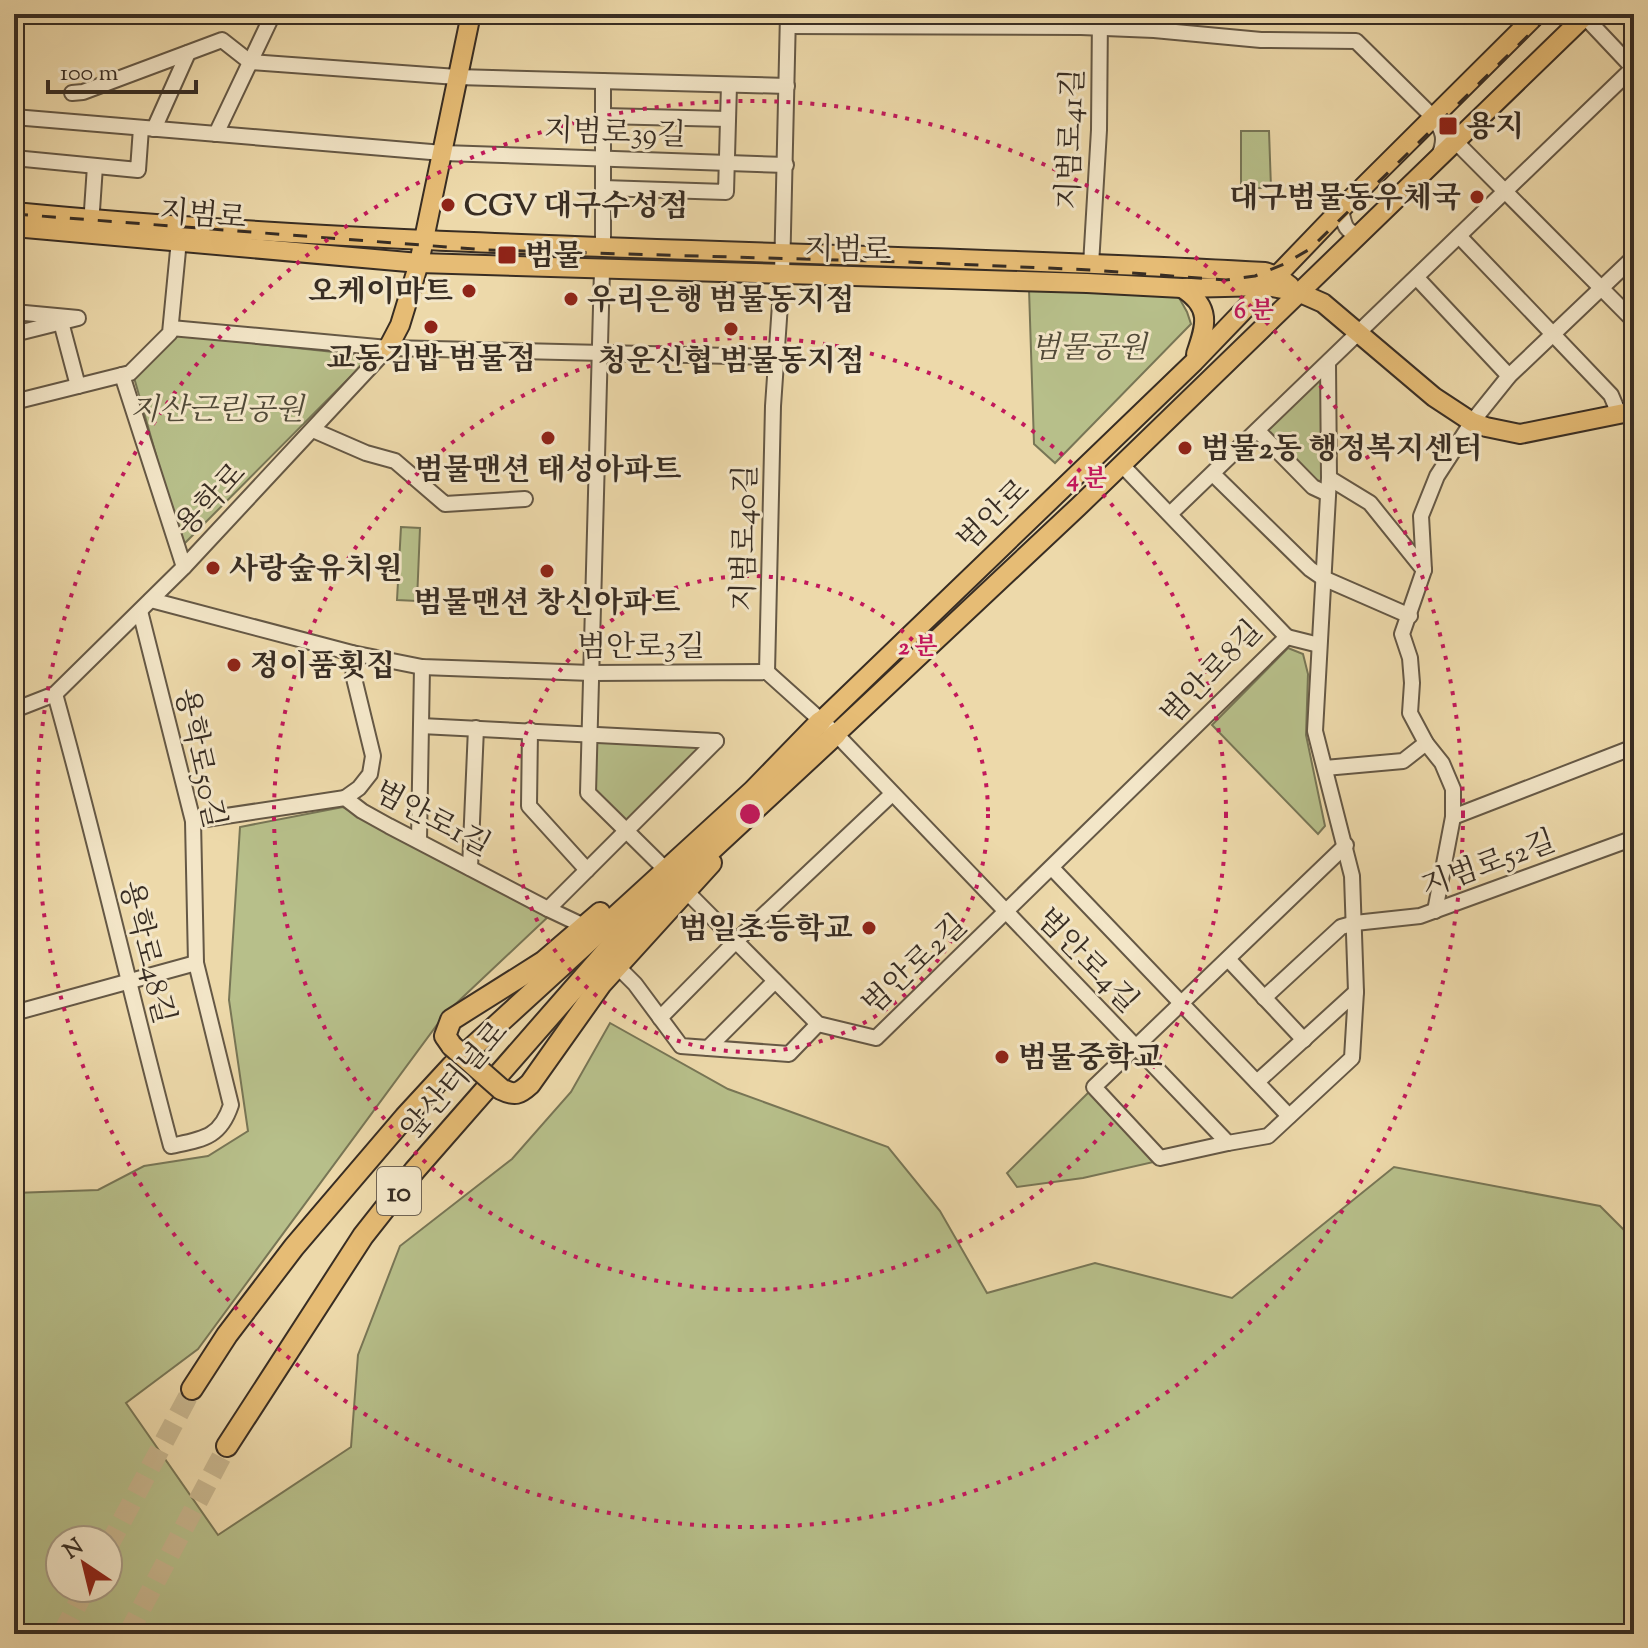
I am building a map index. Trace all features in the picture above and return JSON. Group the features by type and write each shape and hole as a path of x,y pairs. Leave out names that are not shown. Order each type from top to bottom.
{"highway":[{"name":"범안로","path":"596,949 753,791 828,728"},
{"name":"범안로","path":"596,949 627,928 749,814 828,728"},
{"path":"749,814 687,892 596,949 543,962 451,1020 445,1036 452,1046 501,1089 519,1094 530,1084 601,984 596,949 660,864 753,791"},
{"name":"앞산터널로","path":"192,1389 227,1335 294,1247 383,1141 452,1066 596,949"},
{"name":"앞산터널로","path":"227,1446 363,1236 596,949"}],"main road":[{"name":"용학로","path":"388,348 400,325 425,240 471,14"},
{"name":"범안로","path":"828,728 1194,362 1432,116 1537,14"},
{"path":"1456,142 1586,15"},
{"name":"범안로","path":"828,728 1121,464 1456,142"},
{"path":"14,212 91,226 1254,272 1323,303 1434,397 1472,422 1520,434 1627,412"},
{"name":"지범로","path":"14,227 91,226 179,240 419,263 1182,288 1272,281"},
{"path":"1182,288 1197,297 1204,312 1205,327 1194,362"}],"street":[{"path":"216,134 273,14"},
{"path":"1170,514 1634,69 1586,15"},
{"path":"171,328 388,348 776,360 783,253 788,20 1100,21 1154,30 1261,40 1356,41 1443,130 1445,142 1437,160"},
{"name":"지범로41길","path":"1091,265 1099,130 1100,21"},
{"path":"72,93 83,92 222,40 250,62 457,77"},
{"path":"14,158 138,170 148,128 188,53"},
{"name":"지범로39길","path":"457,77 787,86"},
{"path":"603,81 603,247"},
{"path":"603,188 726,192 729,85"},
{"path":"603,116 728,119"},
{"path":"14,117 443,153"},
{"path":"1456,142 1634,321"},
{"name":"지범로39길","path":"443,153 786,165"},
{"path":"91,226 95,166"},
{"path":"1341,209 1345,227 1351,233 1360,235"},
{"path":"1459,236 1627,412"},
{"path":"14,402 130,373 170,333 179,240"},
{"path":"1435,911 1453,817 1453,789 1442,763 1426,743 1410,713 1410,658 1402,634 1424,570 1421,516 1437,476 1472,422 1509,376 1634,257"},
{"path":"602,270 588,793 660,864"},
{"path":"1417,278 1509,376"},
{"path":"14,312 78,318 14,334"},
{"path":"61,322 78,386"},
{"name":"용학로","path":"14,710 55,694 184,567 388,348"},
{"name":"지범로40길","path":"767,672 776,360"},
{"path":"1328,364 1329,478 1315,731 1346,845 1352,876 1356,992 1352,1058 1268,1136 1160,1158 1094,1087 1346,845"},
{"path":"122,375 184,567"},
{"path":"313,430 366,453 395,461 445,504 525,499"},
{"path":"1258,431 1313,487 1328,494"},
{"name":"범안로8길","path":"1006,913 1287,637 1121,464"},
{"path":"1213,474 1310,569 1323,578 1410,616"},
{"path":"1329,478 1370,503 1424,570"},
{"name":"범안로3길","path":"151,600 352,653 422,667 591,673 767,672"},
{"name":"용학로50길","path":"140,611 193,821 196,963 231,1105"},
{"path":"1287,637 1319,645"},
{"path":"345,798 359,788 370,774 373,756 354,678 352,653"},
{"path":"419,840 422,667"},
{"path":"767,672 828,728"},
{"name":"용학로48길","path":"55,694 84,797 171,1146 217,1132 226,1120 231,1105"},
{"path":"421,726 716,741 548,909"},
{"path":"470,868 476,728"},
{"name":"범안로4길","path":"828,728 1228,1143"},
{"path":"530,730 529,806 587,870"},
{"path":"1325,768 1403,761 1426,743"},
{"path":"1453,817 1634,747"},
{"path":"660,1018 736,941 892,794"},
{"name":"범안로1길","path":"193,821 345,798 362,811 548,909 596,949"},
{"name":"지범로52길","path":"1355,923 1420,916 1634,838"},
{"path":"1052,868 1289,1116"},
{"path":"596,949 635,984 681,1046 789,1054 818,1024 687,892"},
{"name":"범안로2길","path":"818,1024 876,1038 1006,913"},
{"path":"1264,998 1341,927 1355,923"},
{"path":"1228,959 1304,1040"},
{"path":"14,1013 196,963"},
{"path":"708,1048 775,981"},
{"path":"1257,1082 1356,992"}],"green space":[{"path":"1241,131 1269,131 1271,188 1241,188"},
{"name":"범물공원","path":"1029,289 1177,294 1191,324 1055,463 1034,444"},
{"name":"지산근린공원","path":"176,335 371,356 182,546 133,374"},
{"path":"1325,369 1322,484 1316,486 1262,431"},
{"path":"401,527 420,528 417,601 397,600"},
{"path":"1288,648 1303,654 1308,674 1306,735 1325,826 1318,834 1212,725"},
{"path":"594,741 703,748 628,825 592,791"},
{"path":"343,807 550,915 445,1014 198,1349 126,1403 218,1535 351,1447 358,1355 400,1246 512,1159 571,1092 610,1023 728,1089 888,1147 940,1211 987,1293 1095,1263 1232,1298 1394,1167 1600,1206 1634,1240 1634,1634 14,1634 14,1193 98,1190 144,1166 208,1156 248,1131 229,1000 240,827"},
{"path":"1090,1091 1158,1161 1083,1178 1017,1187 1007,1173"}],"tunnel":[{"path":"120,1524 192,1389"},
{"path":"128,1634 227,1446"},
{"path":"62,1634 78,1604"}],"railway":[{"path":"14,214 487,250 907,262 1092,270 1226,280 1255,276 1310,249 1550,14"}],"place":[{"name":"용지","path":"1448,126"},
{"name":"대구범물동우체국","path":"1477,197"},
{"name":"CGV 대구수성점","path":"448,205"},
{"name":"범물","path":"507,255"},
{"name":"오케이마트","path":"469,291"},
{"name":"우리은행 범물동지점","path":"571,299"},
{"name":"교동김밥 범물점","path":"431,327"},
{"name":"청운신협 범물동지점","path":"731,329"},
{"name":"범물맨션 태성아파트","path":"548,438"},
{"name":"범물2동 행정복지센터","path":"1185,448"},
{"name":"사랑숲유치원","path":"213,568"},
{"name":"범물맨션 창신아파트","path":"547,571"},
{"name":"정이품횟집","path":"234,665"},
{"name":"범일초등학교","path":"869,928"},
{"name":"범물중학교","path":"1002,1057"}]}
